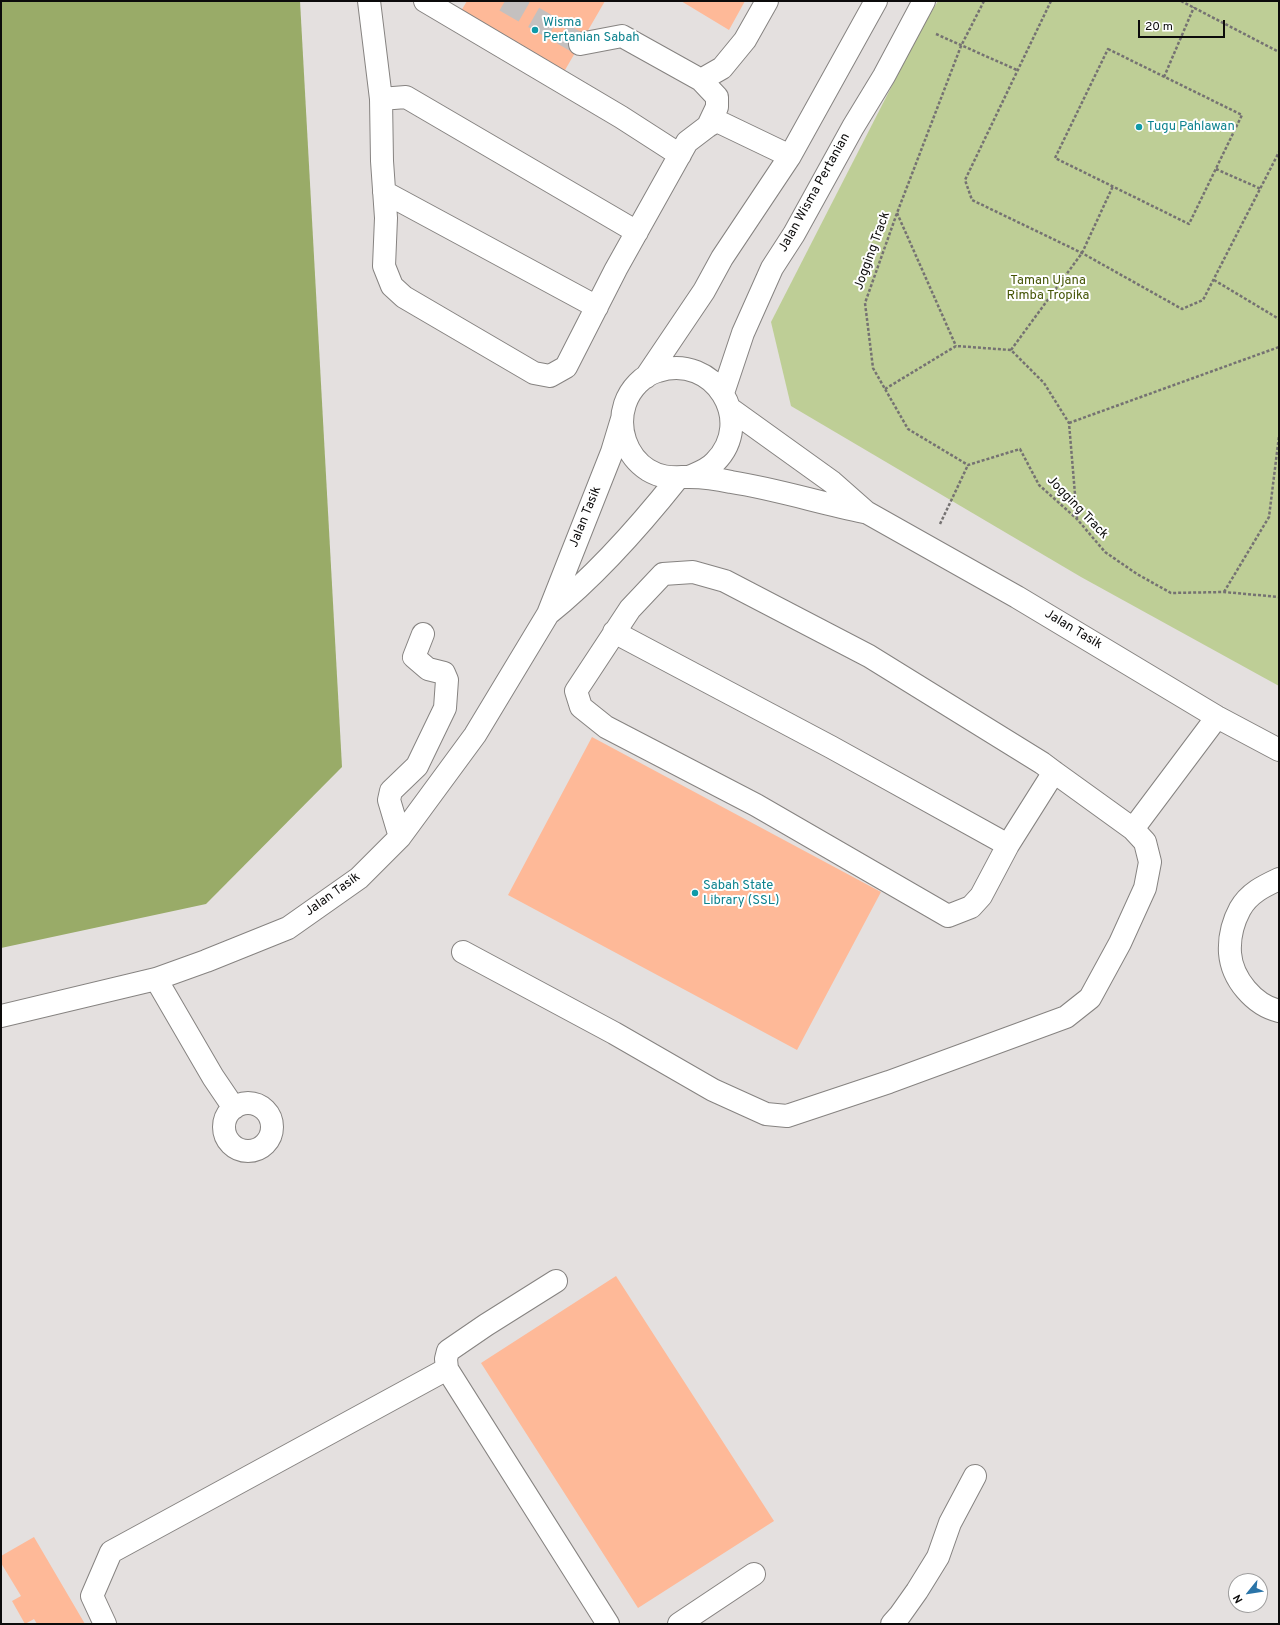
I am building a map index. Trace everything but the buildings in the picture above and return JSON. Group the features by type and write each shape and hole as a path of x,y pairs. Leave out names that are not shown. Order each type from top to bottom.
{"street":[{"path":"370,1 381,99 386,218 384,266 392,286 410,301 534,374 550,376 566,368 637,232 687,142 717,121 790,156"},
{"path":"425,1 621,117 680,156"},
{"path":"701,80 722,68 745,40 767,1"},
{"path":"646,377 704,291 722,258 790,156 876,1"},
{"name":"Jalan Wisma Pertanian","path":"726,401 742,333 772,268 794,234 924,1"},
{"path":"580,44 622,36 701,80 717,97 718,108 708,126"},
{"path":"381,99 406,97 637,232"},
{"path":"384,192 597,307"},
{"path":"669,368 682,368 694,370 715,383 726,401 732,423 730,438 724,452 715,463 703,471 683,477 668,477 649,470 637,460 628,448 624,439 622,419 626,399 638,383 646,377 657,371 669,368"},
{"name":"Jalan Tasik","path":"726,401 832,482 866,512 1017,597 1217,716 1279,750"},
{"name":"Jalan Tasik","path":"1,1016 156,979 206,961 288,928 359,878 400,837 475,735 548,614 612,452 622,419"},
{"name":"Jalan Tasik","path":"548,614 574,593 683,477 731,482 866,512"},
{"path":"463,952 614,1033 713,1090 766,1114 787,1116 889,1082 1066,1018 1090,998 1120,943 1145,888 1150,862 1145,842 1133,829 1054,772 869,656 724,581 693,572 663,574 630,609 576,691 581,707 606,727 756,805 948,916 971,907 981,896 1008,846 1054,772"},
{"path":"614,632 831,747 1008,846"},
{"path":"400,837 389,800 391,791 418,766 445,708 447,680 444,672 428,669 414,657 423,634"},
{"path":"1133,829 1217,716"},
{"path":"1279,879 1257,890 1241,907 1231,930 1230,954 1237,977 1252,996 1279,1011"},
{"path":"156,979 213,1077 234,1108"},
{"path":"556,1281 448,1350 446,1359 447,1369 608,1624"},
{"path":"105,1624 92,1596 111,1552 447,1369"},
{"path":"892,1624 918,1592 938,1557 950,1524 974,1476"},
{"path":"680,1624 754,1574"}],"path":[{"name":"Jogging Track","path":"984,1 961,46 897,213 865,303 873,368 908,429 968,465 1020,449 1039,485 1077,519 1105,552 1137,574 1171,593 1224,592 1279,597"},
{"path":"1051,1 965,180 972,200 1082,253 1182,309 1203,300 1279,152"},
{"path":"1181,1 1279,52"},
{"path":"1164,77 1194,8"},
{"path":"913,21 961,46 1017,70"},
{"path":"1108,49 1242,115 1216,169 1189,224 1055,158 1108,49"},
{"path":"1216,169 1261,189"},
{"path":"1011,350 1082,253 1113,186"},
{"path":"897,213 956,346"},
{"path":"1214,280 1279,320"},
{"path":"885,389 956,346 1011,350 1044,383 1069,423 1077,519"},
{"path":"1069,423 1279,347"},
{"path":"1224,592 1269,517 1279,436"},
{"path":"928,547 951,504 968,465"}],"green space":[{"path":"1,1 300,1 342,767 206,904 1,948"},
{"name":"Taman Ujana Rimba Tropika","path":"938,1 1279,1 1279,686 1081,577 791,406 771,322 922,27"}],"tunnel":[{"path":"505,1 580,44"}],"place":[{"name":"Wisma Pertanian Sabah","path":"535,30"},
{"name":"Tugu Pahlawan","path":"1139,127"},
{"name":"Sabah State Library (SSL)","path":"695,893"}]}
